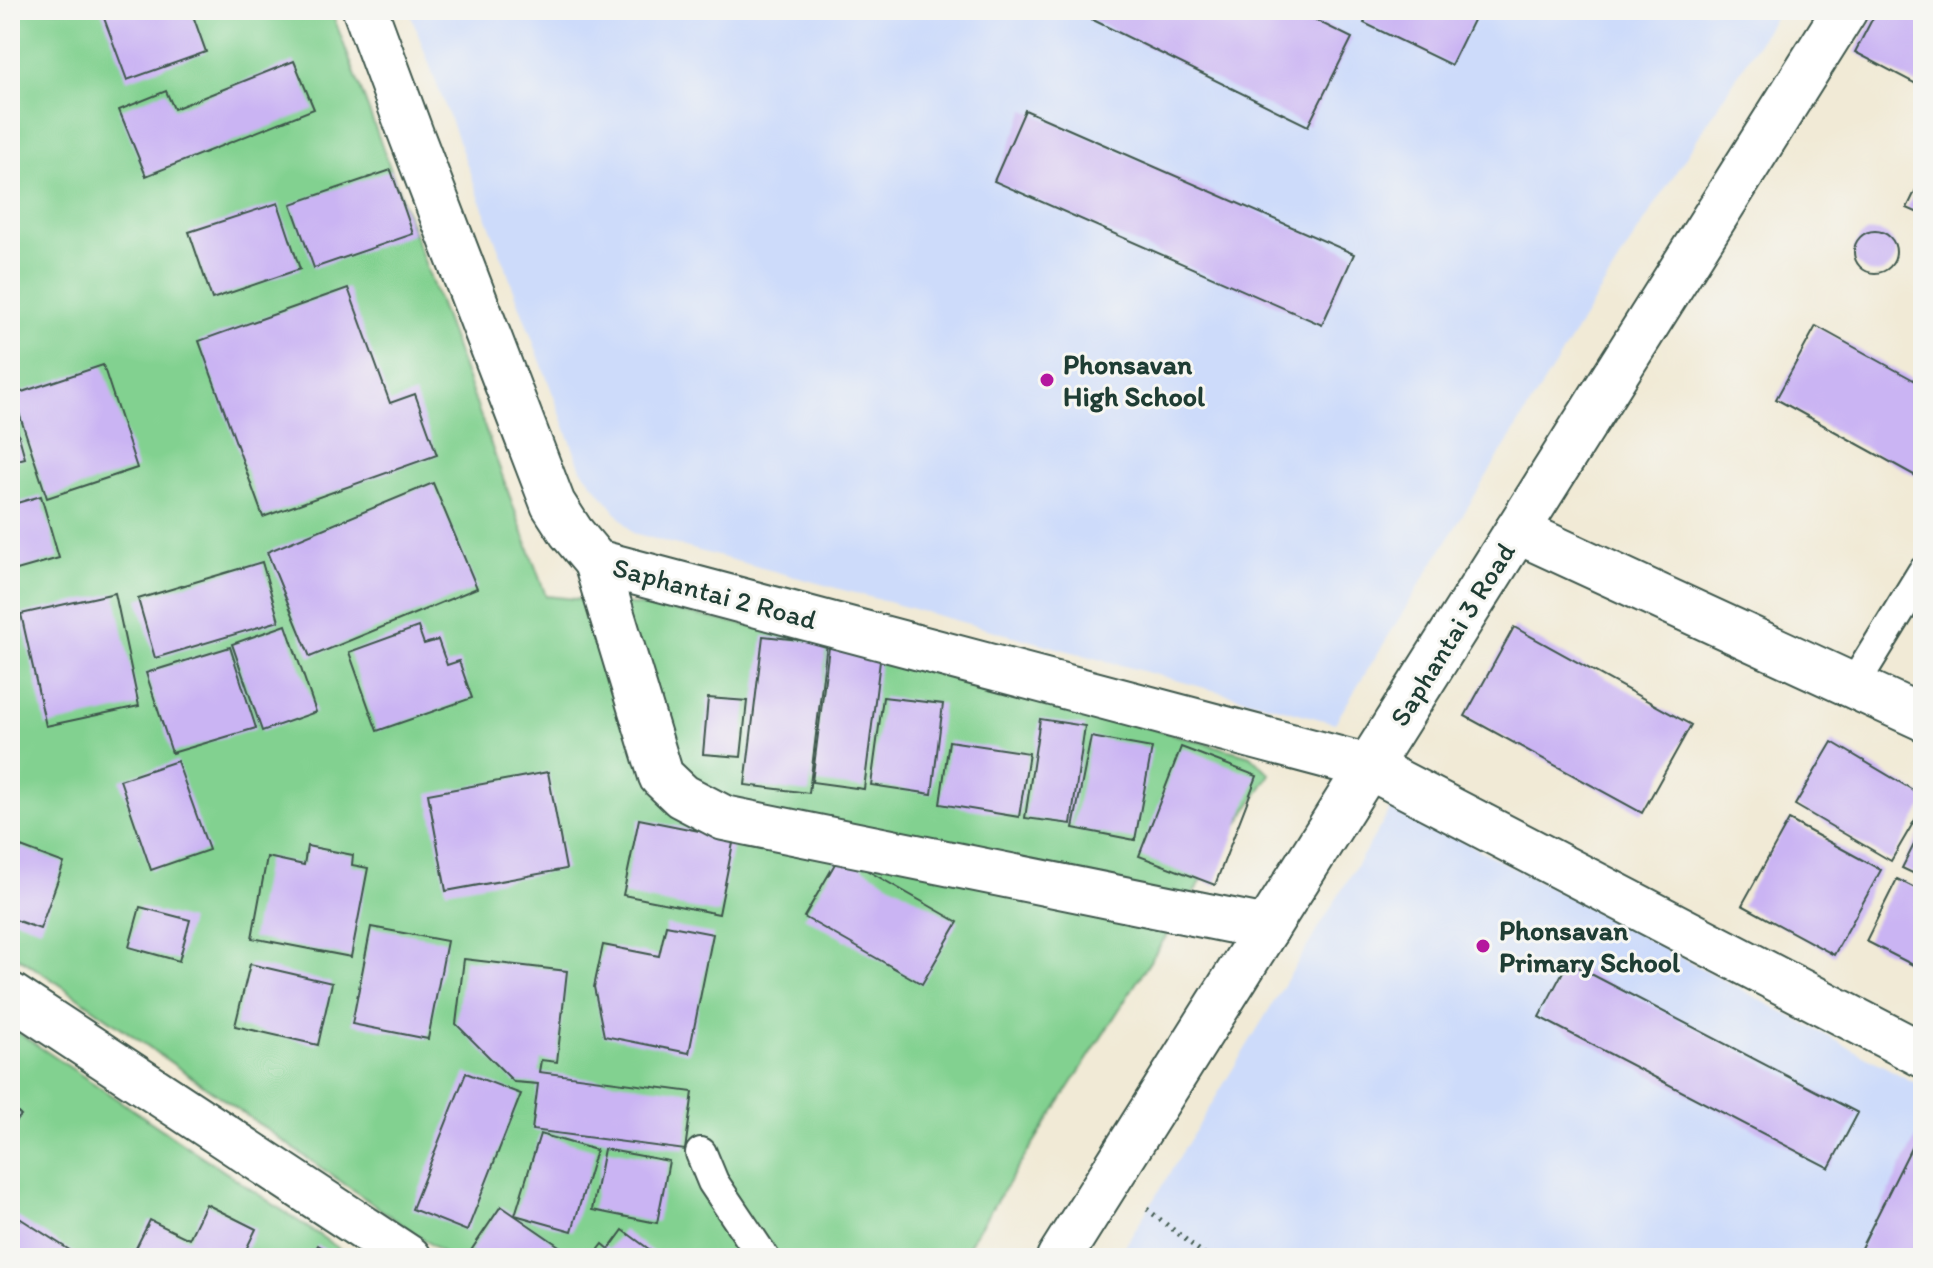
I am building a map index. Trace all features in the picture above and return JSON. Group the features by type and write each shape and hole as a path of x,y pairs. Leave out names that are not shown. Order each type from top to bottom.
{"street":[{"name":"Saphantai 2 Road","path":"365,10 553,504 596,562 1369,767 1923,1055"},
{"name":"Saphantai 3 Road","path":"1059,1258 1845,10"},
{"path":"1517,531 1923,718"},
{"path":"596,562 661,776 682,796 724,818 1267,928"},
{"path":"10,995 409,1258"}],"lane":[{"path":"1853,686 1923,572"},
{"path":"701,1153 713,1182 764,1258"}],"path":[{"path":"1109,1178 1209,1258"}],"shaded area":[{"name":"Phonsavan High School","path":"409,10 1779,10 1601,290 1335,723 633,533 581,469"},
{"name":"Phonsavan Primary School","path":"1394,804 1923,1087 1923,1258 1118,1258"}],"green space":[{"path":"10,10 331,10 546,596 662,608 881,653 1251,756 1270,774 960,1258 450,1258 10,952"},
{"path":"10,1027 353,1258 10,1258"}],"building":[{"path":"101,10 191,10 206,52 127,80"},
{"path":"1073,10 1295,10 1352,38 1308,126"},
{"path":"1370,10 1478,10 1451,65 1364,23"},
{"path":"1877,10 1923,10 1923,71 1916,84 1855,52"},
{"path":"294,61 314,109 146,176 119,110 166,91 174,109"},
{"path":"1025,110 1354,254 1322,325 994,181"},
{"path":"391,170 413,234 314,268 291,204"},
{"path":"1923,175 1923,215 1907,208"},
{"path":"278,203 300,269 212,299 189,232"},
{"path":"1875,231 1890,237 1896,252 1890,267 1875,273 1860,267 1854,252 1860,237"},
{"path":"348,288 390,403 415,394 437,455 263,517 199,341"},
{"path":"1816,326 1919,383 1923,376 1923,480 1776,399"},
{"path":"103,365 137,468 47,498 13,395"},
{"path":"10,404 25,458 10,462"},
{"path":"433,483 477,588 310,657 267,552"},
{"path":"41,496 59,558 10,572 10,505"},
{"path":"262,562 279,621 155,658 138,599"},
{"path":"115,593 139,706 46,726 21,614"},
{"path":"286,625 316,712 262,731 232,644"},
{"path":"418,627 424,644 438,640 447,665 459,661 472,698 377,731 349,652"},
{"path":"1514,627 1691,725 1642,813 1465,716"},
{"path":"763,636 827,643 809,793 745,785"},
{"path":"230,647 256,728 172,753 146,673"},
{"path":"829,647 881,653 864,789 812,782"},
{"path":"883,697 943,704 932,794 871,785"},
{"path":"708,698 747,701 741,757 703,754"},
{"path":"1040,719 1085,726 1071,824 1025,818"},
{"path":"1091,737 1152,748 1135,840 1073,828"},
{"path":"949,741 1029,753 1019,817 940,804"},
{"path":"1832,742 1923,796 1923,806 1891,861 1795,805"},
{"path":"1181,747 1257,776 1215,885 1139,856"},
{"path":"177,761 209,850 151,870 120,780"},
{"path":"548,772 566,869 446,891 428,794"},
{"path":"639,819 734,838 719,914 623,895"},
{"path":"1789,820 1881,870 1834,955 1742,905"},
{"path":"1923,827 1923,878 1902,868"},
{"path":"307,846 353,855 352,865 368,868 351,957 252,938 267,857 304,865"},
{"path":"21,847 64,863 40,929 10,918 10,876"},
{"path":"840,855 958,922 922,984 804,917"},
{"path":"1897,879 1923,892 1923,970 1866,941"},
{"path":"140,907 190,920 179,961 129,947"},
{"path":"666,925 713,934 689,1053 604,1036 594,987 603,945 659,956"},
{"path":"371,927 447,941 428,1039 352,1024"},
{"path":"464,959 567,971 557,1062 541,1060 539,1072 693,1092 685,1150 532,1130 538,1084 514,1082 456,1024"},
{"path":"1568,962 1858,1113 1829,1168 1539,1017"},
{"path":"250,964 332,983 318,1045 235,1026"},
{"path":"466,1073 521,1094 467,1231 412,1209"},
{"path":"10,1105 21,1116 10,1126"},
{"path":"540,1134 596,1150 572,1231 515,1215"},
{"path":"1916,1138 1923,1142 1923,1258 1856,1258"},
{"path":"604,1149 669,1161 657,1223 592,1210"},
{"path":"206,1204 256,1229 242,1258 131,1258 150,1220 189,1239"},
{"path":"501,1206 565,1250 560,1258 479,1258 470,1252"},
{"path":"10,1212 82,1258 10,1258"},
{"path":"623,1230 661,1258 592,1258 603,1244 609,1249"},
{"path":"318,1245 340,1258 310,1258"}],"place":[{"name":"Phonsavan High School","path":"1047,380"},
{"name":"Phonsavan Primary School","path":"1483,946"}]}
